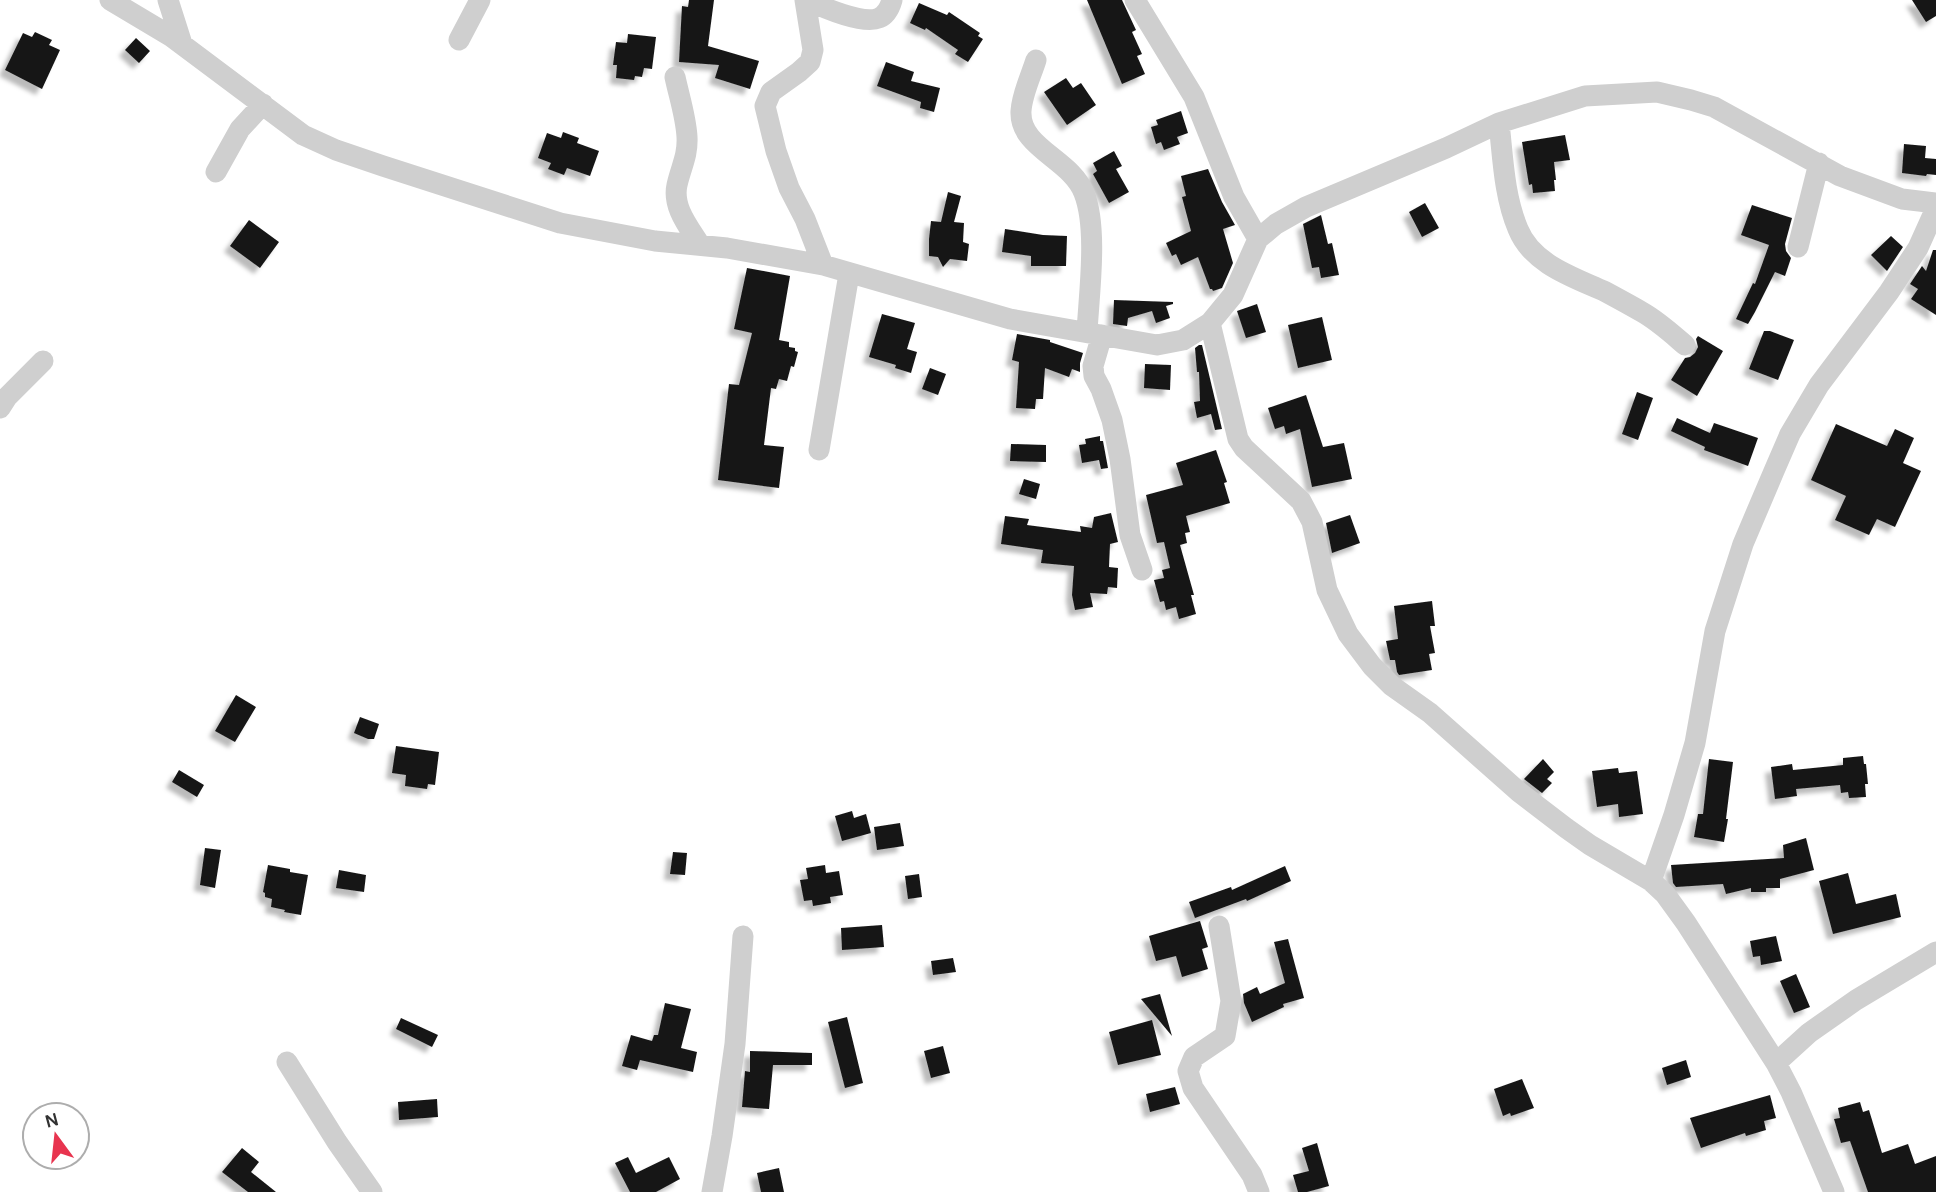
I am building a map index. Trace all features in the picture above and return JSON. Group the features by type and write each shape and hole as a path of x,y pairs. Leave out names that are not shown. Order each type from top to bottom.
{"street":[{"path":"110,0 182,44 303,135 383,166 560,223 655,241 727,248 823,265 1010,319 1157,345 1172,344 1210,323 1233,295 1258,239 1276,224 1306,207 1446,148 1499,122 1585,96 1657,92 1713,107 1840,176 1902,199 1936,205 1918,248 1889,292 1819,384 1790,434 1743,544 1715,631 1695,743 1651,881"},
{"path":"169,0 182,44"},
{"path":"459,40 481,0"},
{"path":"806,0 850,16 868,19 879,18 890,8 892,0"},
{"path":"806,0 814,50 810,62 771,92 765,106 789,188 805,219 823,265"},
{"path":"1135,0 1194,97 1234,197 1258,239"},
{"path":"1036,60 1023,103 1022,126 1030,139 1072,172 1084,192 1091,217 1094,376 1112,420 1130,535 1142,570"},
{"path":"676,77 687,136 686,160 676,186 676,200 700,245"},
{"path":"216,172 240,129 263,104"},
{"path":"1499,122 1508,193 1518,230 1525,242 1551,265 1642,312 1685,345"},
{"path":"1798,247 1819,163"},
{"path":"819,450 849,274"},
{"path":"1210,323 1238,439 1308,511 1328,590 1348,634 1372,666 1392,686 1430,713 1519,792 1590,845 1651,881 1665,894 1776,1063 1834,1192"},
{"path":"0,408 7,397 44,361"},
{"path":"1219,926 1230,1001 1225,1036 1194,1058 1188,1072 1193,1088 1252,1175 1259,1192"},
{"path":"712,1192 735,1044 743,936"},
{"path":"1776,1063 1809,1033 1856,1000 1936,952"},
{"path":"287,1062 372,1192"}],"building":[{"path":"689,0 714,0 708,46 759,61 750,89 715,78 719,65 679,62 682,6 688,7"},
{"path":"1087,0 1122,0 1136,30 1132,32 1142,54 1137,56 1145,74 1122,84"},
{"path":"1912,0 1936,0 1936,16 1926,22"},
{"path":"919,3 947,15 949,12 980,33 978,36 983,39 968,62 955,54 958,50 926,28 925,30 910,23"},
{"path":"35,32 52,40 49,45 60,50 42,89 5,70 23,33 32,37"},
{"path":"628,34 656,37 652,69 644,68 642,77 635,76 634,80 616,78 617,65 613,65 616,42 627,43"},
{"path":"136,38 150,51 139,63 125,50"},
{"path":"886,62 914,72 911,81 940,88 934,112 920,108 921,102 877,86"},
{"path":"1066,78 1073,88 1081,83 1096,105 1067,125 1044,92"},
{"path":"1181,111 1188,133 1177,137 1180,144 1164,150 1161,142 1156,144 1151,127 1158,125 1156,120"},
{"path":"563,132 579,138 577,143 599,151 590,176 567,168 564,175 548,169 551,163 538,158 547,133 561,138"},
{"path":"1565,135 1570,160 1554,162 1555,191 1533,193 1532,184 1529,185 1522,142"},
{"path":"1904,144 1926,146 1925,158 1936,159 1936,175 1902,173"},
{"path":"1114,151 1122,166 1116,169 1129,192 1109,203 1093,174 1097,171 1093,163"},
{"path":"1208,169 1235,225 1223,229 1233,263 1222,288 1213,291 1198,257 1181,265 1176,254 1172,256 1166,243 1191,231 1182,197 1186,196 1181,176"},
{"path":"948,192 961,196 954,222 964,223 963,242 969,244 967,261 950,259 943,267 938,257 929,256 929,239 931,221 941,222"},
{"path":"1425,203 1439,228 1422,237 1409,212"},
{"path":"1752,205 1792,218 1785,244 1791,258 1785,276 1775,272 1748,324 1736,319 1753,283 1755,284 1769,245 1741,235"},
{"path":"1321,215 1328,244 1332,243 1339,275 1321,278 1319,267 1312,268 1303,224"},
{"path":"249,220 279,242 260,268 230,246"},
{"path":"1005,229 1067,236 1066,266 1031,266 1031,256 1002,252"},
{"path":"1891,236 1903,247 1887,271 1871,255"},
{"path":"1933,250 1936,250 1936,315 1911,299 1918,289 1910,284 1922,266 1926,271"},
{"path":"747,268 790,276 779,340 789,342 789,347 798,352 787,381 779,379 776,389 771,388 764,445 784,447 779,488 718,480 729,384 739,385 752,333 734,329"},
{"path":"1114,300 1173,304 1166,306 1170,318 1156,323 1152,311 1128,318 1127,326 1113,324"},
{"path":"1257,304 1266,332 1246,338 1237,311"},
{"path":"882,314 915,323 907,349 917,352 911,373 895,368 896,365 869,357"},
{"path":"1322,317 1332,360 1298,368 1288,325"},
{"path":"1764,331 1794,340 1778,380 1749,369"},
{"path":"1017,334 1050,340 1083,353 1080,372 1072,369 1069,377 1045,368 1043,399 1036,399 1035,409 1016,408 1019,362 1012,360"},
{"path":"1698,336 1723,351 1697,396 1671,380 1685,358 1695,353"},
{"path":"1202,345 1222,429 1215,430 1211,414 1197,418 1194,402 1200,401 1195,348"},
{"path":"1145,364 1171,365 1170,390 1144,388"},
{"path":"930,368 946,374 938,395 922,389"},
{"path":"1637,392 1653,398 1638,440 1622,434"},
{"path":"1306,395 1323,447 1344,443 1352,479 1312,487 1300,429 1286,434 1284,426 1275,429 1268,408"},
{"path":"1677,418 1710,433 1714,423 1758,438 1748,466 1704,450 1705,447 1671,431"},
{"path":"1836,424 1887,446 1895,429 1914,438 1903,463 1921,471 1895,527 1877,519 1869,535 1835,520 1846,496 1811,480"},
{"path":"1100,436 1108,468 1101,469 1099,460 1082,463 1079,445 1086,444 1085,439"},
{"path":"1011,444 1046,445 1046,462 1010,461"},
{"path":"1216,450 1227,482 1224,483 1230,503 1186,516 1190,532 1185,533 1187,543 1180,545 1194,595 1191,595 1196,614 1179,619 1176,607 1166,610 1164,601 1160,602 1154,580 1164,578 1162,570 1170,568 1164,542 1157,543 1146,495 1183,485 1176,463"},
{"path":"1024,479 1040,484 1036,499 1019,494"},
{"path":"1111,513 1118,542 1110,544 1109,567 1118,568 1117,588 1108,587 1107,594 1090,593 1093,607 1075,610 1072,595 1074,566 1041,563 1043,550 1001,544 1005,516 1029,519 1027,525 1081,532 1080,526 1092,528 1094,517"},
{"path":"1350,515 1360,543 1332,553 1326,523"},
{"path":"1432,601 1435,626 1430,626 1435,653 1429,654 1432,670 1399,675 1395,660 1390,660 1386,641 1398,639 1394,606"},
{"path":"236,695 256,707 235,742 215,731"},
{"path":"360,717 379,724 374,739 354,733"},
{"path":"396,746 439,752 435,785 428,784 427,789 405,786 406,775 392,773"},
{"path":"1863,756 1868,784 1865,784 1866,797 1849,798 1848,792 1841,793 1840,785 1796,789 1797,796 1775,799 1771,767 1792,764 1793,770 1843,765 1843,758"},
{"path":"1543,759 1554,772 1547,779 1552,783 1542,793 1524,779"},
{"path":"1709,759 1733,762 1724,842 1694,837 1698,814 1703,814"},
{"path":"1618,768 1619,773 1637,771 1643,814 1619,817 1618,804 1597,807 1592,771"},
{"path":"179,770 204,785 197,797 172,782"},
{"path":"852,811 854,818 866,814 871,833 842,841 835,816"},
{"path":"900,823 904,846 877,850 874,827"},
{"path":"1806,838 1814,870 1780,879 1780,888 1751,892 1751,888 1726,894 1723,884 1676,887 1673,883 1671,865 1784,858 1783,845"},
{"path":"205,848 221,850 215,888 200,885"},
{"path":"673,852 687,853 685,875 670,874"},
{"path":"268,865 308,875 301,915 271,907 272,899 265,897 263,892"},
{"path":"825,865 826,873 839,871 843,895 830,897 831,903 813,906 812,900 804,901 800,880 808,879 806,868"},
{"path":"1285,866 1291,881 1247,901 1246,899 1195,918 1189,902 1231,887 1232,890"},
{"path":"339,870 366,875 364,892 336,888"},
{"path":"1848,873 1856,904 1896,894 1901,917 1833,934 1819,881"},
{"path":"919,874 922,897 908,899 905,876"},
{"path":"1200,921 1208,947 1202,949 1208,969 1182,977 1176,956 1156,961 1149,936"},
{"path":"882,925 884,947 842,950 841,928"},
{"path":"1776,936 1782,961 1761,965 1760,956 1753,957 1750,941"},
{"path":"1288,939 1304,998 1283,1004 1284,1007 1252,1022 1243,994 1257,987 1260,994 1285,983 1274,942"},
{"path":"953,958 956,972 933,975 931,961"},
{"path":"1796,974 1810,1007 1794,1013 1780,981"},
{"path":"1160,994 1172,1036 1141,999"},
{"path":"665,1003 691,1009 681,1048 697,1052 693,1072 640,1060 637,1070 622,1066 631,1035 652,1041 654,1035 658,1035"},
{"path":"847,1017 863,1083 845,1088 828,1022"},
{"path":"401,1018 438,1035 432,1047 396,1029"},
{"path":"1152,1020 1161,1055 1118,1065 1109,1032"},
{"path":"943,1046 950,1073 931,1078 924,1051"},
{"path":"750,1051 812,1053 812,1065 773,1065 769,1109 742,1107 745,1071 750,1072"},
{"path":"1686,1060 1691,1077 1667,1085 1662,1068"},
{"path":"1522,1079 1534,1108 1503,1116 1494,1089"},
{"path":"1175,1087 1180,1104 1150,1112 1146,1094"},
{"path":"1770,1095 1776,1118 1764,1121 1766,1130 1746,1136 1745,1133 1701,1148 1690,1118"},
{"path":"437,1099 438,1117 399,1120 398,1102"},
{"path":"1860,1102 1863,1112 1869,1110 1882,1153 1908,1144 1915,1164 1936,1156 1936,1192 1868,1192 1850,1141 1841,1143 1834,1119 1840,1118 1838,1108"},
{"path":"1317,1143 1329,1186 1298,1192 1293,1175 1309,1171 1302,1148"},
{"path":"242,1148 259,1162 251,1172 276,1192 248,1192 222,1172"},
{"path":"628,1157 636,1173 669,1157 680,1179 656,1192 630,1192 615,1163"},
{"path":"779,1168 784,1192 761,1192 757,1173"}]}
